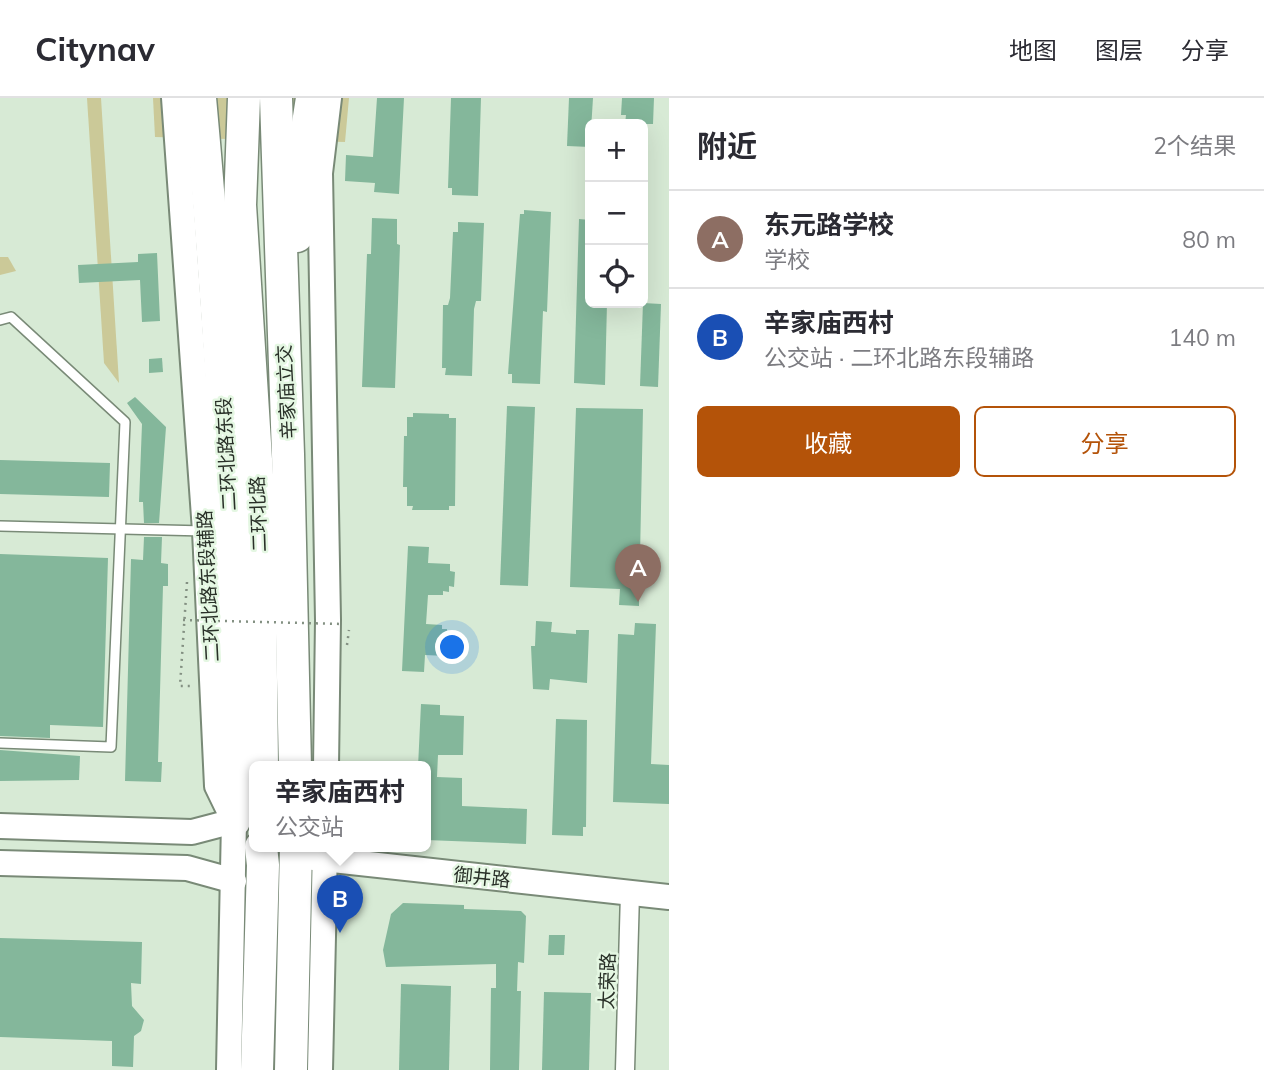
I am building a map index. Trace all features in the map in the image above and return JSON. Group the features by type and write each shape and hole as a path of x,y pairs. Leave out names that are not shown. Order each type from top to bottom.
{"highway":[{"path":"200,98 230,270"},
{"path":"216,98 230,270"},
{"path":"230,270 240,205 244,98"},
{"name":"辛家庙立交","path":"276,98 288,454"},
{"name":"辛家庙立交","path":"288,454 300,175 312,98"},
{"name":"二环北路东段","path":"230,270 235,629"},
{"name":"二环北路","path":"230,270 259,507 262,761"},
{"name":"二环北路","path":"288,454 295,761"},
{"path":"235,629 250,761"},
{"path":"234,821 235,629"},
{"path":"291,1070 310,852"},
{"path":"257,1070 262,853"}],"main road":[{"name":"二环北路东段辅路","path":"174,98 205,531 217,786 234,821 229,1070"},
{"path":"326,761 328,620 320,173 329,98"},
{"path":"0,826 192,832 234,821"},
{"path":"310,852 320,1070"},
{"name":"御井路","path":"310,852 669,897"},
{"path":"0,863 187,868 234,881"}],"street":[{"name":"太荣路","path":"625,1070 630,893"}],"lane":[{"path":"0,320 11,317 125,422 111,747 0,743"},
{"path":"0,526 205,531"}],"path":[{"path":"180,686 185,582"},
{"path":"183,620 342,624"}],"shaded area":[{"path":"87,98 101,98 119,383 104,363"},
{"path":"153,98 349,98 345,142 155,137"},
{"path":"0,257 8,257 16,271 0,275"}],"building":[{"path":"377,98 404,98 399,194 374,192 375,183 345,181 346,155 373,157"},
{"path":"451,98 481,98 478,196 452,195 452,188 448,188"},
{"path":"569,98 593,98 592,119 585,119 585,147 567,146"},
{"path":"622,98 654,98 653,124 648,124 648,119 626,119 626,115 621,115"},
{"path":"524,210 551,212 547,312 543,311 540,384 512,383 512,374 508,374 520,214 524,214"},
{"path":"372,218 397,219 397,244 400,245 395,388 362,387 367,254 371,254"},
{"path":"579,219 585,220 585,308 607,308 605,385 574,383"},
{"path":"458,222 484,223 481,301 476,301 474,309 472,376 445,375 446,368 442,368 443,305 448,305 450,298 453,232 458,232"},
{"path":"157,253 160,321 142,322 140,280 79,283 78,265 138,262 138,254"},
{"path":"648,303 661,304 658,387 640,386 643,308 648,308"},
{"path":"162,358 163,372 149,373 149,359"},
{"path":"135,397 166,427 159,523 144,523 143,502 139,502 142,424 127,403"},
{"path":"507,406 535,407 528,586 500,585"},
{"path":"576,408 643,409 639,606 619,605 620,589 570,587"},
{"path":"413,413 449,414 449,418 456,418 455,506 449,506 449,510 412,510 413,506 407,506 407,487 403,487 404,436 407,436 407,417 413,417"},
{"path":"0,460 110,463 109,497 0,494"},
{"path":"144,537 162,537 161,563 168,564 168,586 163,586 158,762 162,762 161,782 125,781 131,559 143,560"},
{"path":"408,546 429,547 428,563 450,564 450,571 455,572 454,587 449,586 449,592 443,591 443,595 428,595 426,624 442,625 442,629 447,629 446,656 425,655 424,672 402,671"},
{"path":"0,554 108,558 103,727 50,725 50,738 0,736"},
{"path":"536,621 552,622 551,632 576,634 576,630 589,630 587,683 550,679 549,690 533,689 531,646 535,646"},
{"path":"635,623 656,624 651,764 669,765 669,804 613,802 618,634 634,635"},
{"path":"421,704 440,705 440,715 464,716 463,755 438,755 437,777 462,778 462,806 527,809 526,844 431,840 431,761 418,761"},
{"path":"556,719 587,720 586,827 583,827 583,836 552,835"},
{"path":"0,750 80,756 79,780 0,781"},
{"path":"403,903 464,905 464,909 521,911 526,916 524,963 518,962 517,991 521,991 519,1070 490,1070 491,988 496,988 496,964 386,967 383,950 391,914"},
{"path":"549,935 565,935 564,955 548,955"},
{"path":"0,938 142,942 141,984 131,983 132,1006 144,1020 141,1031 134,1036 133,1067 112,1066 112,1041 0,1037"},
{"path":"401,984 451,986 449,1070 399,1070"},
{"path":"544,992 591,993 589,1070 542,1070"}],"place":[{"name":"东元路学校","path":"638,602"},
{"name":"辛家庙西村","path":"340,933"}]}
